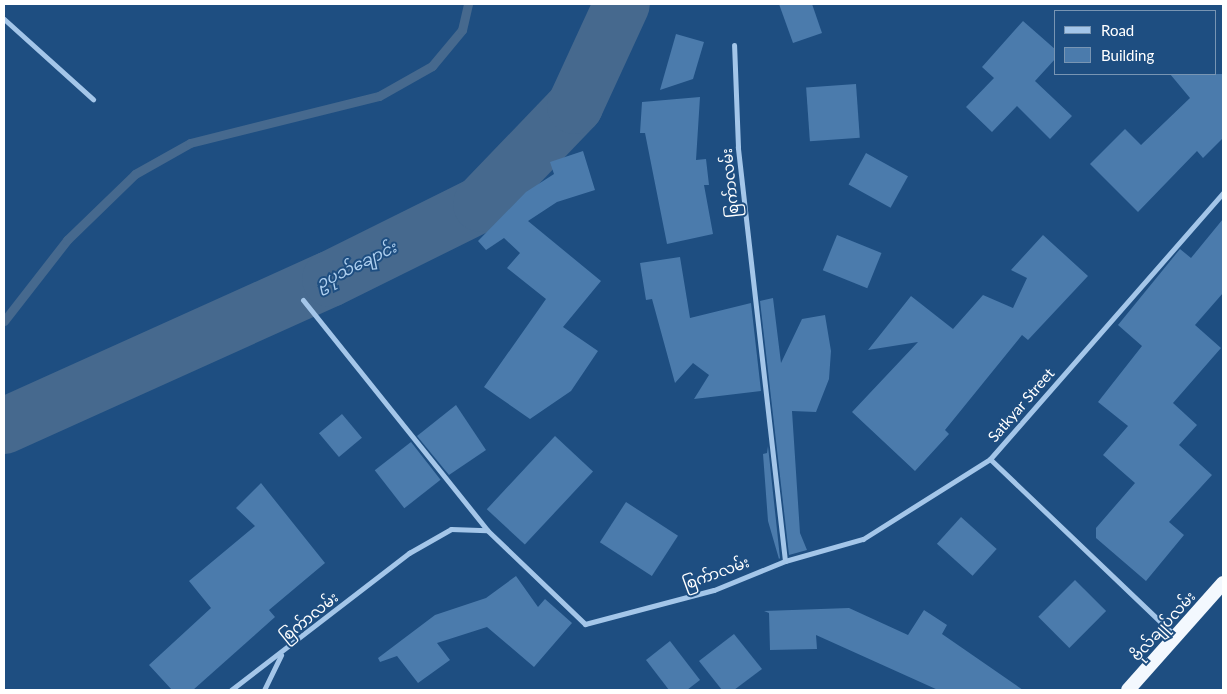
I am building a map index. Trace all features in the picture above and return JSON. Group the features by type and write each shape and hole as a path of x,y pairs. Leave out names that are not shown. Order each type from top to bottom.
{"highway":[{"name":"ဗိုလ်ချုပ်လမ်း","path":"1128,690 1223,583"}],"street":[{"path":"4,19 93,99"},
{"name":"စြက်ာလမ်း","path":"231,690 281,655 409,553 451,529 487,530 585,624 714,590 785,561 738,147 734,45"},
{"name":"Satkyar Street","path":"785,561 863,539 990,459 1223,193"},
{"path":"303,300 487,530"},
{"path":"990,459 1175,636"},
{"path":"264,690 281,655"}],"building":[{"path":"779,4 812,4 822,33 793,43"},
{"path":"1023,21 1054,48 1054,60 1035,81 1072,116 1050,139 1017,106 992,132 966,107 994,78 982,67"},
{"path":"676,34 704,42 693,79 660,90"},
{"path":"1223,74 1223,138 1203,158 1197,151 1138,212 1090,164 1125,129 1141,145 1190,98 1171,75"},
{"path":"856,84 860,138 810,141 806,87"},
{"path":"700,97 696,160 706,159 709,185 704,185 713,234 667,244 645,133 640,133 642,102"},
{"path":"583,151 595,190 557,202 528,221 601,281 563,327 598,351 571,391 530,419 484,387 546,299 507,268 520,253 504,238 486,250 478,241 526,192 554,174 550,162"},
{"path":"866,153 908,176 891,208 849,184"},
{"path":"1223,219 1223,293 1195,325 1221,348 1173,403 1197,425 1179,445 1212,475 1169,522 1184,535 1146,581 1096,538 1096,528 1135,483 1103,455 1128,426 1098,402 1142,346 1118,325 1180,249 1191,258"},
{"path":"837,235 882,253 867,288 823,270"},
{"path":"1043,235 1088,276 1028,340 1022,335 945,430 949,434 915,471 852,412 918,342 868,350 911,296 953,329 983,295 1013,308 1027,278 1011,270"},
{"path":"680,257 690,318 751,303 761,391 694,399 709,375 693,363 675,383 652,299 646,300 640,263"},
{"path":"773,298 781,363 802,319 825,315 831,351 829,379 816,412 792,411 800,533 807,550 789,555 760,301"},
{"path":"456,405 486,450 449,475 417,436"},
{"path":"342,414 362,438 339,457 319,433"},
{"path":"555,436 593,471 525,545 487,509"},
{"path":"411,442 441,480 404,508 375,470"},
{"path":"768,446 779,559 768,521 763,454 767,453"},
{"path":"261,483 325,563 269,610 275,617 193,690 172,690 149,665 211,608 189,581 255,526 236,508"},
{"path":"626,502 678,536 652,576 600,542"},
{"path":"961,517 997,549 973,576 937,544"},
{"path":"516,576 538,607 545,599 572,623 534,667 487,627 437,643 450,660 418,683 397,656 380,662 378,658 435,615 486,598"},
{"path":"1075,580 1106,611 1069,648 1038,617"},
{"path":"849,608 908,635 924,610 947,625 942,634 1023,690 938,690 816,635 817,649 770,650 769,613 764,611"},
{"path":"734,634 762,669 734,690 722,690 699,661"},
{"path":"670,641 700,680 687,690 669,690 646,660"}],"waterway":[{"path":"4,321 67,240 135,174 190,143 379,96 432,66 462,30 468,4"},
{"name":"ဥပုသ်ချောင်း","path":"4,426 330,279 481,204 575,106 622,4"}]}
